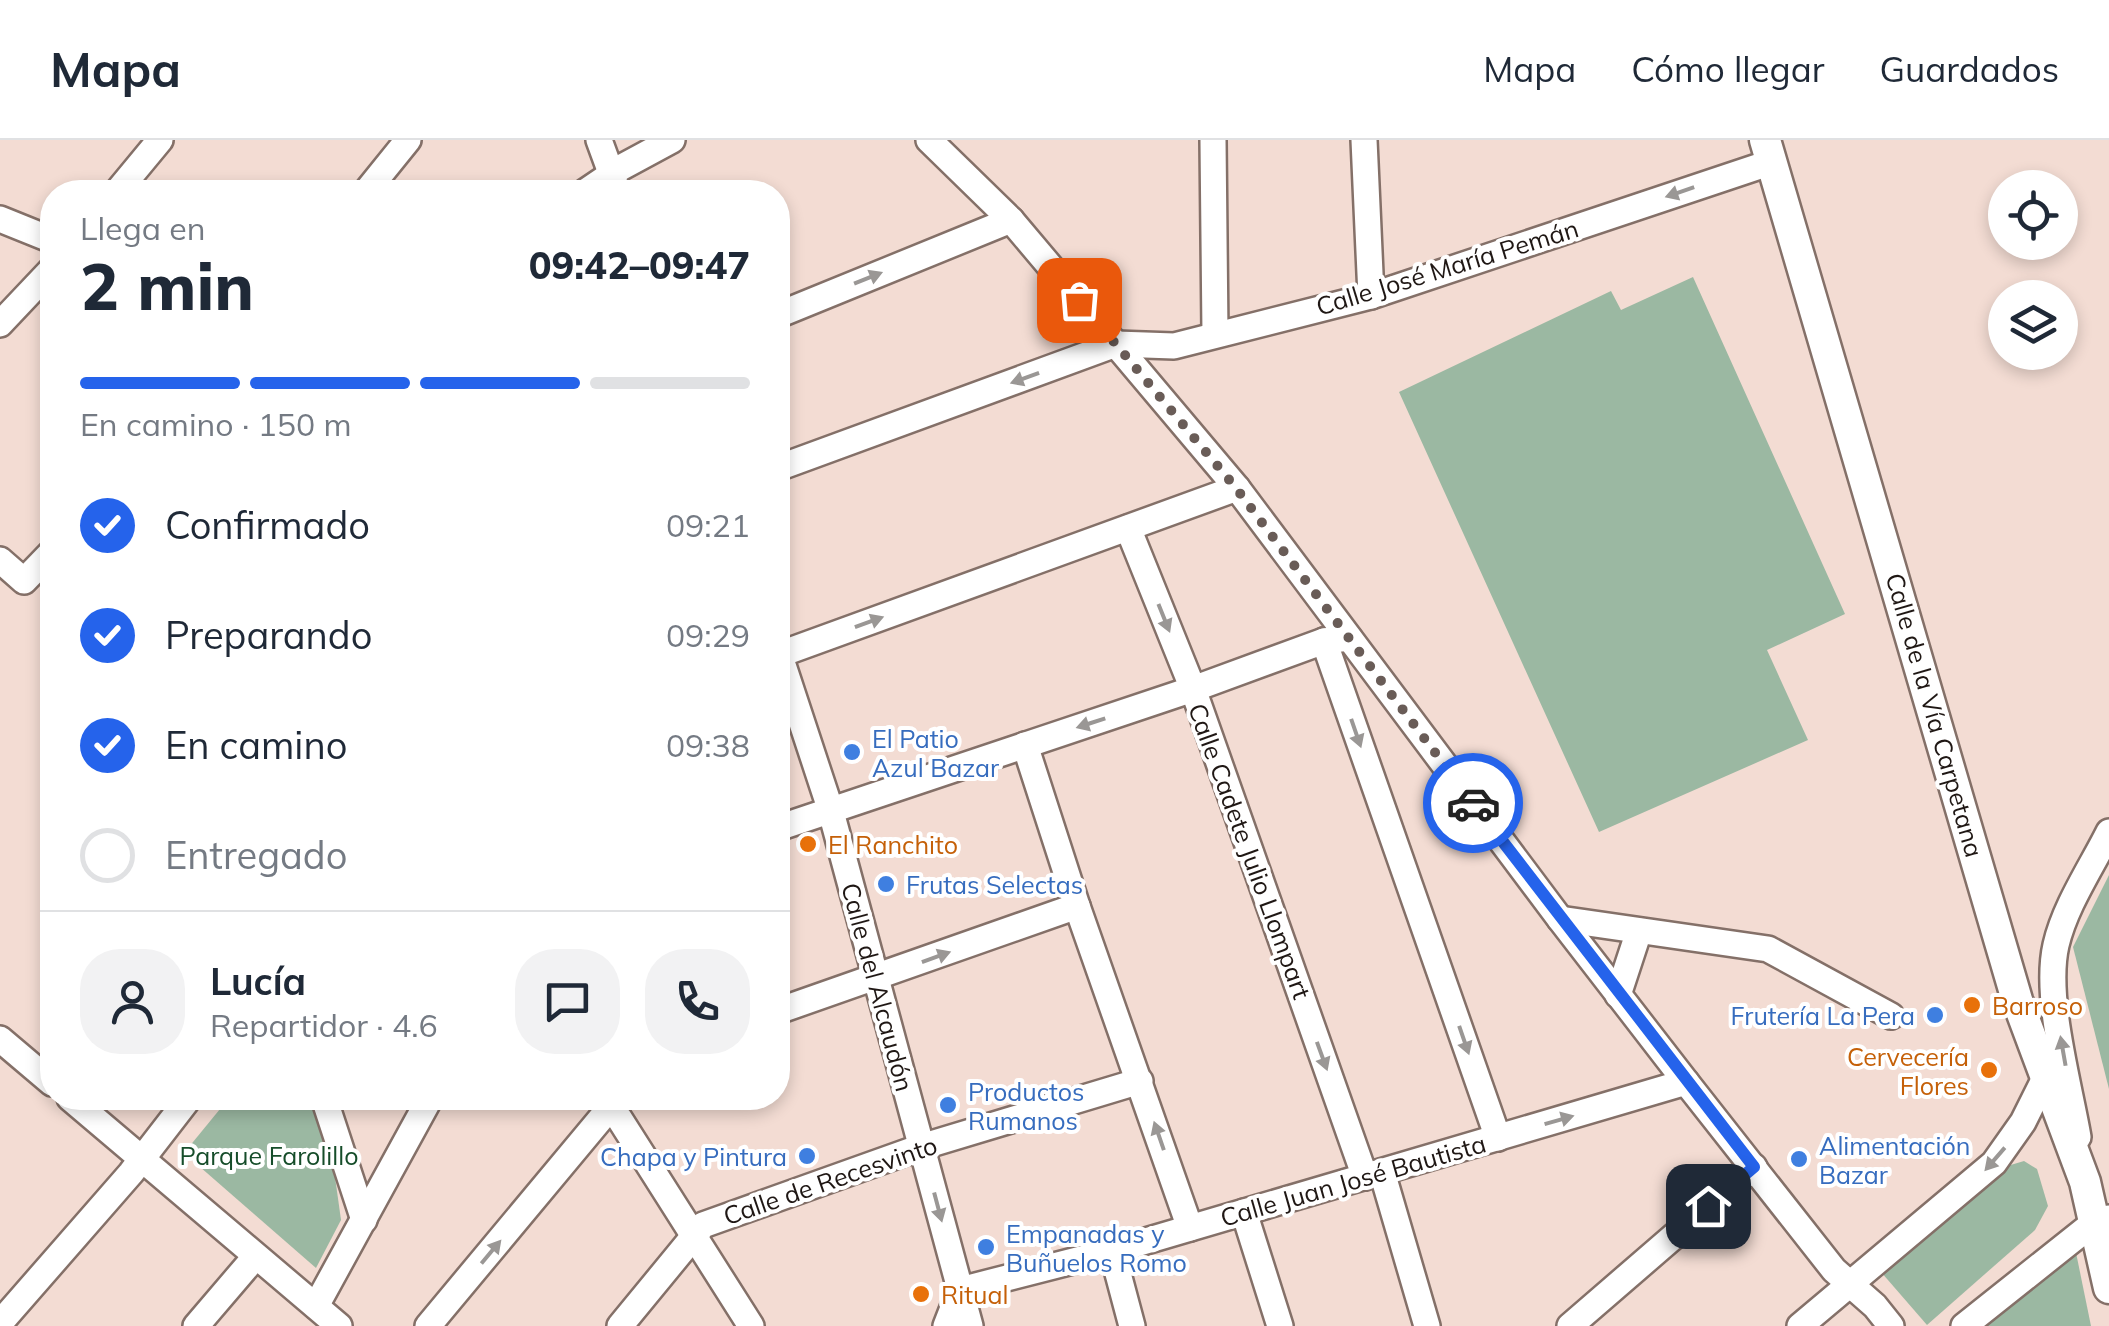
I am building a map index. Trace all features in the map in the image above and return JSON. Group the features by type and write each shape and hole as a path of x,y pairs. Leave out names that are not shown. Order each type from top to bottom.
{"street":[{"path":"127,180 160,140"},
{"path":"376,180 408,140"},
{"path":"599,140 614,180"},
{"path":"619,180 672,140"},
{"path":"929,140 1011,220 1236,488 1337,640 1848,1284 1892,1326"},
{"path":"1213,140 1215,334"},
{"path":"1364,140 1371,296"},
{"name":"Calle José María Pemán","path":"790,464 1116,344 1174,346 1371,296 1768,151"},
{"name":"Calle de la Vía Carpetana","path":"1768,151 2017,1000 2102,1219 2109,1288"},
{"path":"0,219 40,235"},
{"path":"790,311 1011,220"},
{"path":"0,324 40,282"},
{"path":"790,649 1236,488"},
{"name":"Calle Cadete Julio Llompart","path":"1128,528 1428,1326"},
{"path":"0,560 24,581 40,564"},
{"path":"790,823 1337,640"},
{"path":"1337,640 1498,1138"},
{"name":"Calle del Alcaudón","path":"790,689 830,808 970,1326"},
{"path":"1025,744 1190,1228"},
{"path":"2085,1182 2056,1008 2053,967 2066,917 2109,832"},
{"path":"790,1007 1078,906"},
{"path":"1560,920 1768,949 1891,1016"},
{"path":"1618,995 1639,930"},
{"path":"0,1039 40,1073"},
{"path":"1800,1326 1994,1163 2023,1122 2046,1076"},
{"name":"Calle de Recesvinto","path":"620,1326 703,1225 922,1146 1140,1081"},
{"name":"Calle Juan José Bautista","path":"960,1290 1112,1251 1686,1082"},
{"path":"84,1110 339,1326"},
{"path":"0,1323 180,1110"},
{"path":"328,1110 364,1220"},
{"path":"316,1306 424,1110"},
{"path":"428,1326 604,1110"},
{"path":"617,1110 751,1326"},
{"path":"1570,1326 1754,1167"},
{"path":"1244,1212 1280,1326"},
{"path":"1964,1326 2102,1219"},
{"path":"1112,1251 1132,1326"},
{"path":"196,1326 255,1257"},
{"path":"946,1326 960,1290"}],"green space":[{"path":"1693,277 1845,614 1767,650 1808,740 1599,832 1399,392 1611,291 1621,310"},
{"path":"2109,875 2109,1089 2073,947"},
{"name":"Parque Farolillo","path":"219,1110 313,1110 335,1177 341,1220 316,1268 184,1153"},
{"path":"2024,1161 2037,1169 2048,1206 2035,1230 1927,1325 1881,1272 2004,1167"},
{"path":"2073,1238 2091,1326 1963,1326"}],"way so far":[{"path":"1079,300 1236,488 1473,803"}],"place":[{"name":"El Patio Azul Bazar","path":"852,752"},
{"name":"El Ranchito","path":"808,844"},
{"name":"Frutas Selectas","path":"886,884"},
{"name":"Barroso","path":"1972,1005"},
{"name":"Frutería La Pera","path":"1935,1015"},
{"name":"Cervecería Flores","path":"1989,1070"},
{"name":"Productos Rumanos","path":"948,1105"},
{"name":"Chapa y Pintura","path":"807,1156"},
{"name":"Alimentación Bazar","path":"1799,1159"},
{"name":"Empanadas y Buñuelos Romo","path":"986,1247"},
{"name":"Ritual","path":"921,1294"}],"route":[{"path":"1473,803 1754,1167 1708,1206"}]}
